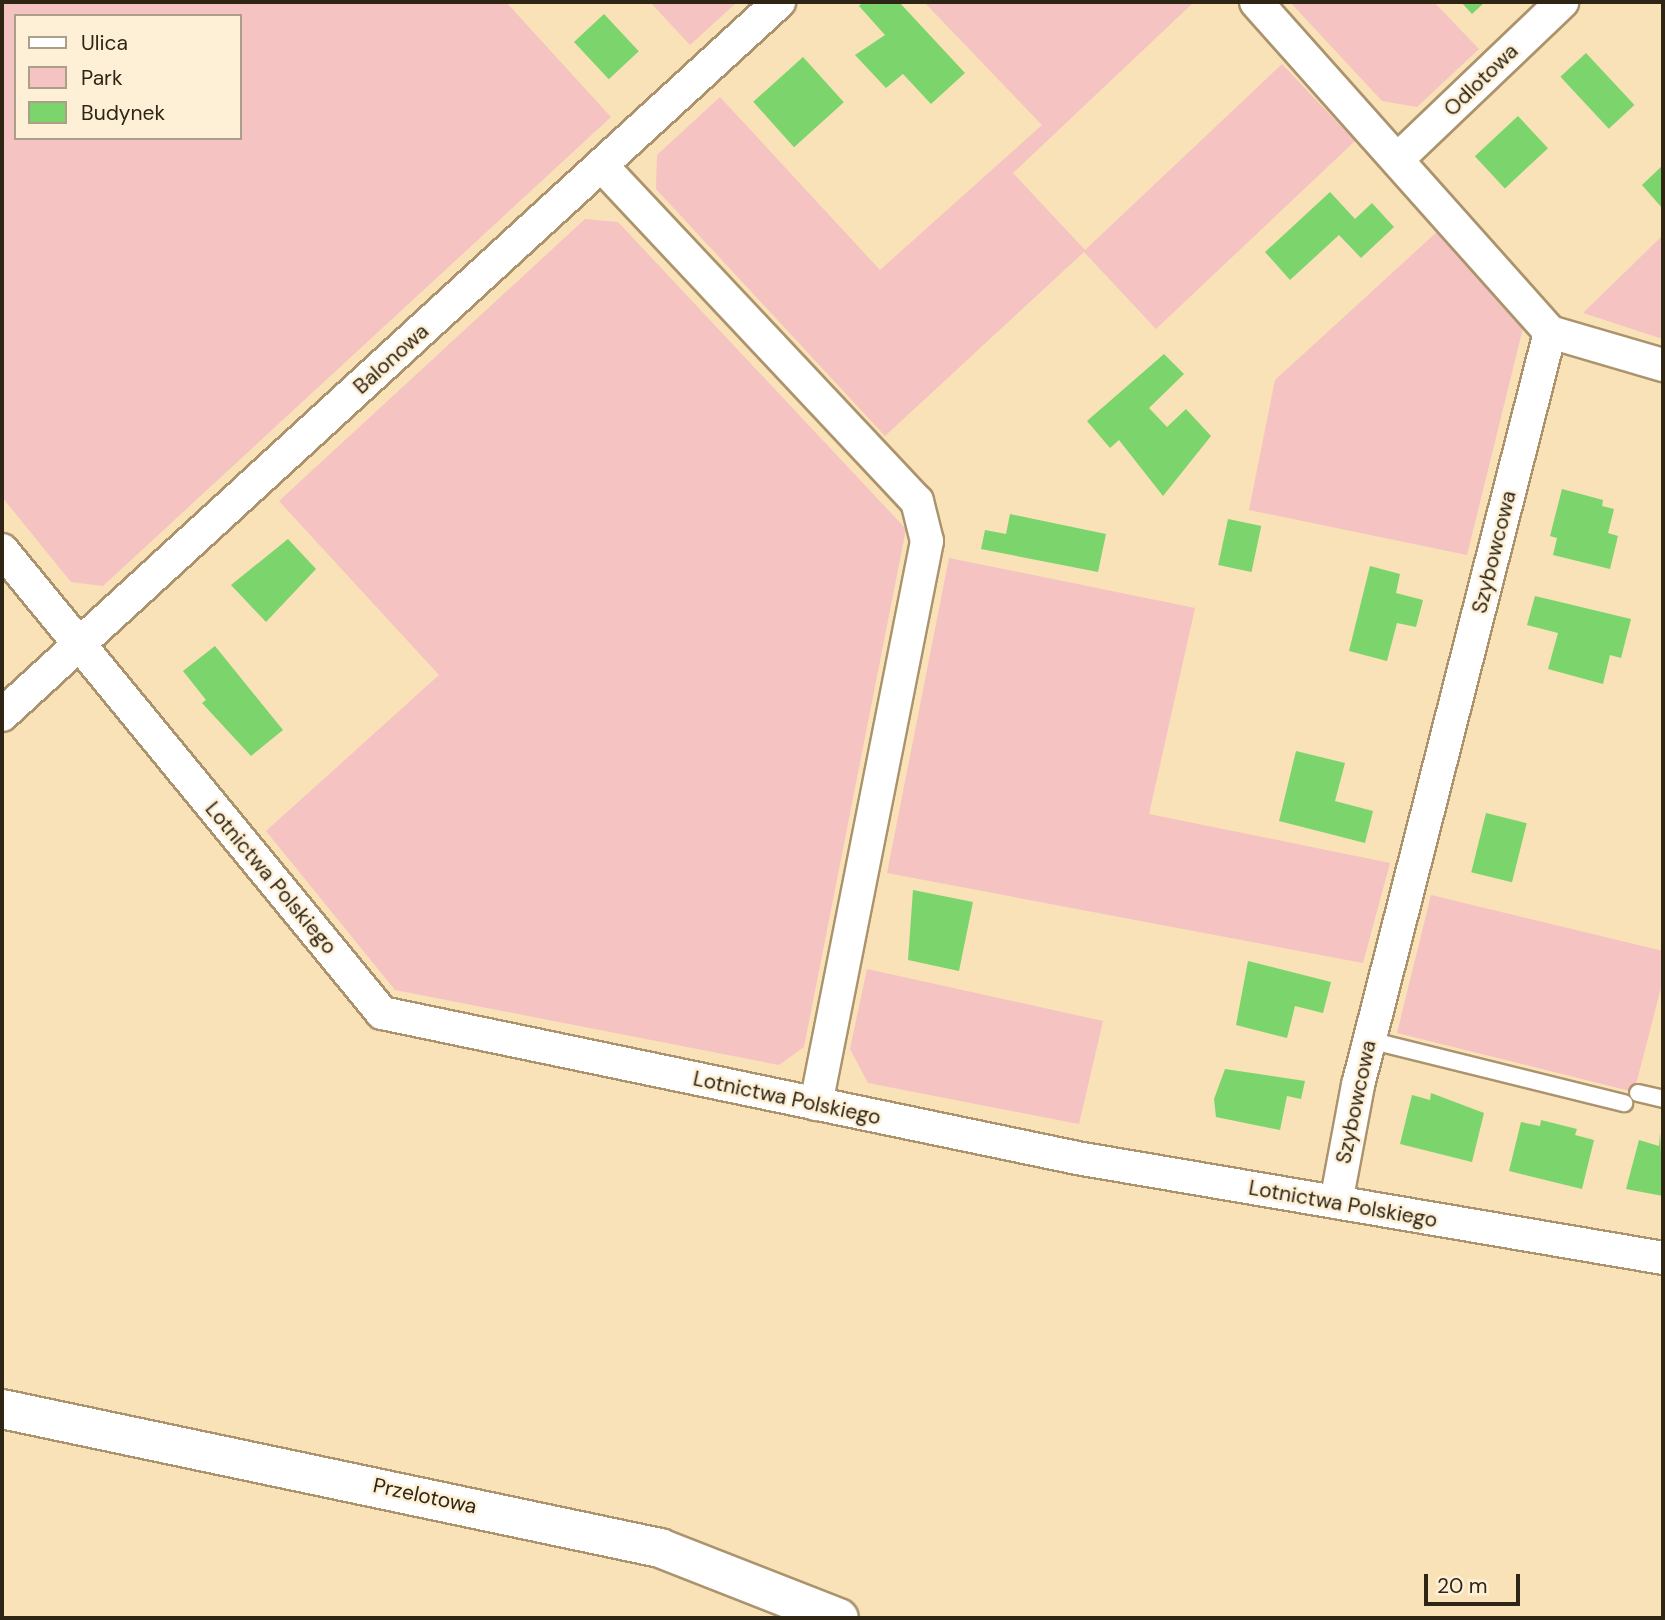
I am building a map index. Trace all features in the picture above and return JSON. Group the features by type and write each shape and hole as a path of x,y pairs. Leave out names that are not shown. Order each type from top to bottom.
{"street":[{"name":"Balonowa","path":"2,715 779,2"},
{"path":"1256,2 1399,158 1550,332 1663,365"},
{"name":"Odlotowa","path":"1399,158 1562,2"},
{"path":"602,166 917,501 927,541 816,1104"},
{"name":"Szybowcowa","path":"1336,1202 1369,1040 1550,332"},
{"name":"Lotnictwa Polskiego","path":"2,550 382,1013 816,1104 1336,1202 1663,1258"},
{"name":"Przelotowa","path":"2,1409 660,1548 839,1618"}],"lane":[{"path":"1369,1040 1624,1103"},
{"path":"1638,1093 1663,1099"}],"green space":[{"path":"2,2 506,2 611,117 103,586 71,582 2,497"},
{"path":"650,2 737,2 690,45"},
{"path":"924,2 1194,2 1013,173 1085,250 1282,64 1355,141 1156,329 1084,252 885,436 656,189 657,155 720,97 880,270 1042,125"},
{"path":"1290,2 1434,2 1479,49 1417,107 1382,101"},
{"path":"585,219 618,222 906,529 804,1047 779,1065 395,990 266,831 439,675 279,501"},
{"path":"1438,231 1524,324 1467,555 1249,510 1275,380"},
{"path":"1663,235 1663,339 1583,313"},
{"path":"949,558 1195,608 1149,814 1390,863 1363,963 887,873"},
{"path":"1431,895 1663,951 1663,980 1634,1092 1397,1033"},
{"path":"867,969 1103,1021 1079,1124 868,1083 850,1049"}],"building":[{"path":"863,2 899,2 965,73 931,104 903,74 886,88 855,55 885,35 859,6"},
{"path":"1461,2 1485,2 1472,14"},
{"path":"604,14 639,51 609,79 574,42"},
{"path":"1586,53 1634,105 1609,129 1560,77"},
{"path":"803,57 844,102 794,147 753,102"},
{"path":"1518,116 1548,148 1505,188 1475,156"},
{"path":"1663,165 1663,209 1642,185"},
{"path":"1330,192 1355,219 1372,203 1394,227 1361,258 1339,235 1290,280 1265,252"},
{"path":"1164,354 1184,374 1149,408 1167,427 1186,409 1211,436 1163,496 1119,440 1110,448 1087,421"},
{"path":"1562,489 1603,500 1602,506 1614,509 1608,533 1618,536 1610,569 1553,555 1557,538 1550,536"},
{"path":"1010,514 1106,534 1098,572 981,549 985,530 1006,534"},
{"path":"1228,519 1261,526 1251,572 1218,565"},
{"path":"288,539 316,569 266,622 231,585"},
{"path":"1370,566 1400,574 1396,593 1423,600 1416,627 1397,623 1387,661 1349,651"},
{"path":"1535,596 1631,619 1621,658 1610,655 1603,684 1548,669 1558,633 1527,625"},
{"path":"215,646 283,730 251,756 202,703 206,700 183,671"},
{"path":"1296,751 1345,763 1335,801 1373,811 1365,843 1279,821"},
{"path":"1486,813 1527,823 1512,882 1471,872"},
{"path":"913,890 973,902 959,971 908,960"},
{"path":"1248,961 1331,982 1323,1013 1295,1006 1287,1038 1236,1025"},
{"path":"1225,1069 1305,1081 1301,1099 1287,1096 1280,1130 1216,1117 1214,1099"},
{"path":"1431,1093 1484,1113 1472,1162 1400,1144 1412,1095 1430,1100"},
{"path":"1541,1120 1577,1129 1575,1135 1594,1140 1582,1189 1509,1171 1521,1122 1540,1126"},
{"path":"1660,1133 1663,1196 1626,1189 1639,1140 1659,1146"}]}
